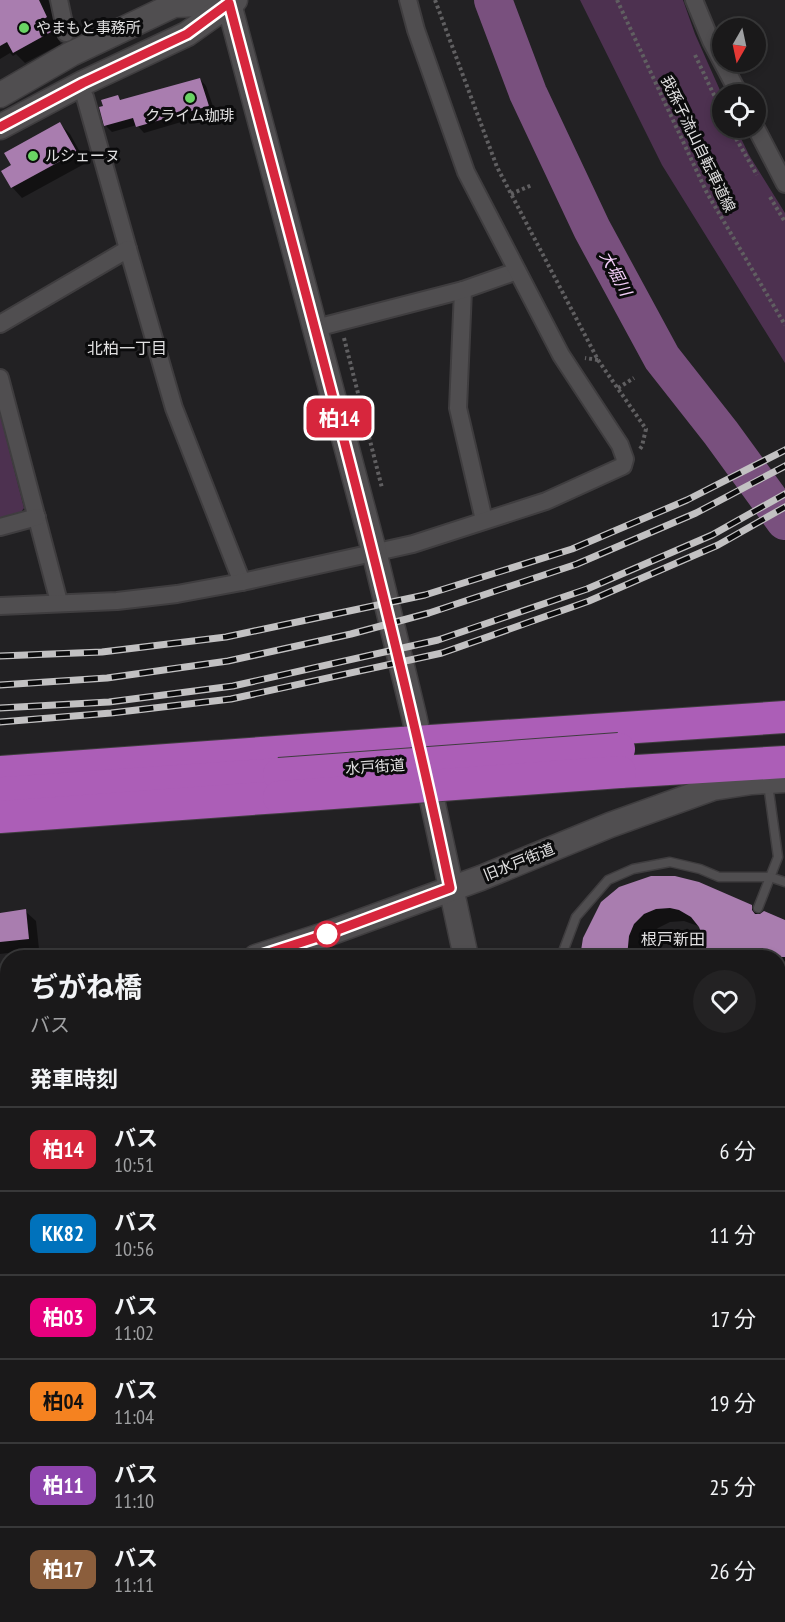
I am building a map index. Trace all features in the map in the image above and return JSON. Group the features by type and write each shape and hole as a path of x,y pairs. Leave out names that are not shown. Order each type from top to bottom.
{"highway":[{"path":"0,772 785,717"},
{"name":"水戸街道","path":"0,817 279,786 619,761 785,736"},
{"name":"水戸街道","path":"619,761 779,774"},
{"name":"水戸街道","path":"0,794 279,786"}],"main road":[{"path":"0,95 71,54 174,5 231,1"},
{"path":"0,127 83,83 187,34 231,1"},
{"path":"231,1 374,551 420,741 464,950"},
{"name":"旧水戸街道","path":"278,950 481,878 610,825 713,788 779,774"}],"street":[{"path":"59,0 66,33"},
{"path":"0,606 117,601 177,594 413,544 546,501 623,466 625,459 620,445 561,355 466,172 416,30 408,0"},
{"path":"694,0 712,34"},
{"path":"85,97 174,408 242,582"},
{"path":"761,138 785,184"},
{"path":"0,324 128,249"},
{"path":"316,328 463,290 517,271"},
{"path":"463,290 458,408 483,520"},
{"path":"0,378 59,602"},
{"path":"0,527 37,517"}],"lane":[{"path":"758,908 778,857 779,774"},
{"path":"564,950 576,917 608,880 633,869 670,862 700,868 719,877 770,877 785,882"}],"path":[{"path":"435,0 497,167 598,360 646,429 642,446 636,453 625,459"},
{"name":"我孫子流山自転車道線","path":"617,0 707,194 785,324"},
{"path":"511,194 532,185"},
{"path":"340,322 382,488"},
{"path":"561,355 598,360"},
{"path":"618,388 634,378"}],"shaded area":[{"path":"580,0 683,0 717,84 712,84 712,138 741,138 785,213 785,363 662,165"},
{"path":"0,414 24,508 18,516 0,521"}],"building":[{"path":"0,0 39,0 47,17 44,19 51,32 13,53 7,42 0,46"},
{"path":"200,78 209,106 136,127 133,118 104,126 99,107 103,106 101,100 118,95 120,100"},
{"path":"60,122 77,152 11,188 1,171 11,165 4,153"},
{"path":"651,876 675,876 699,882 752,905 755,914 764,911 785,920 785,950 704,950 704,940 699,927 691,917 670,908 656,909 644,914 634,924 629,936 628,950 581,950 583,938 601,902 619,887"},
{"path":"26,909 29,939 0,942 0,913"}],"waterway":[{"name":"大堀川","path":"493,0 528,93 592,229 662,358 721,433 785,521"}],"railway":[{"path":"0,656 102,652 226,637 425,595 572,549 687,500 785,450"},
{"path":"0,685 107,678 228,661 351,634 429,613 577,564 696,513 785,466"},
{"path":"0,708 109,702 233,686 438,640 587,589 712,535 785,494"},
{"path":"0,722 111,713 231,699 442,653 589,601 718,545 785,507"}],"bus line":[{"name":"柏14","path":"0,127 83,83 187,34 229,3 374,551 417,729 450,888 278,950"}],"place":[{"name":"やまもと事務所","path":"24,28"},
{"name":"クライム珈琲","path":"190,98"},
{"name":"ルシェーヌ","path":"33,156"}],"district":[{"name":"北柏一丁目","path":"127,348"},
{"name":"根戸新田","path":"673,939"}]}
